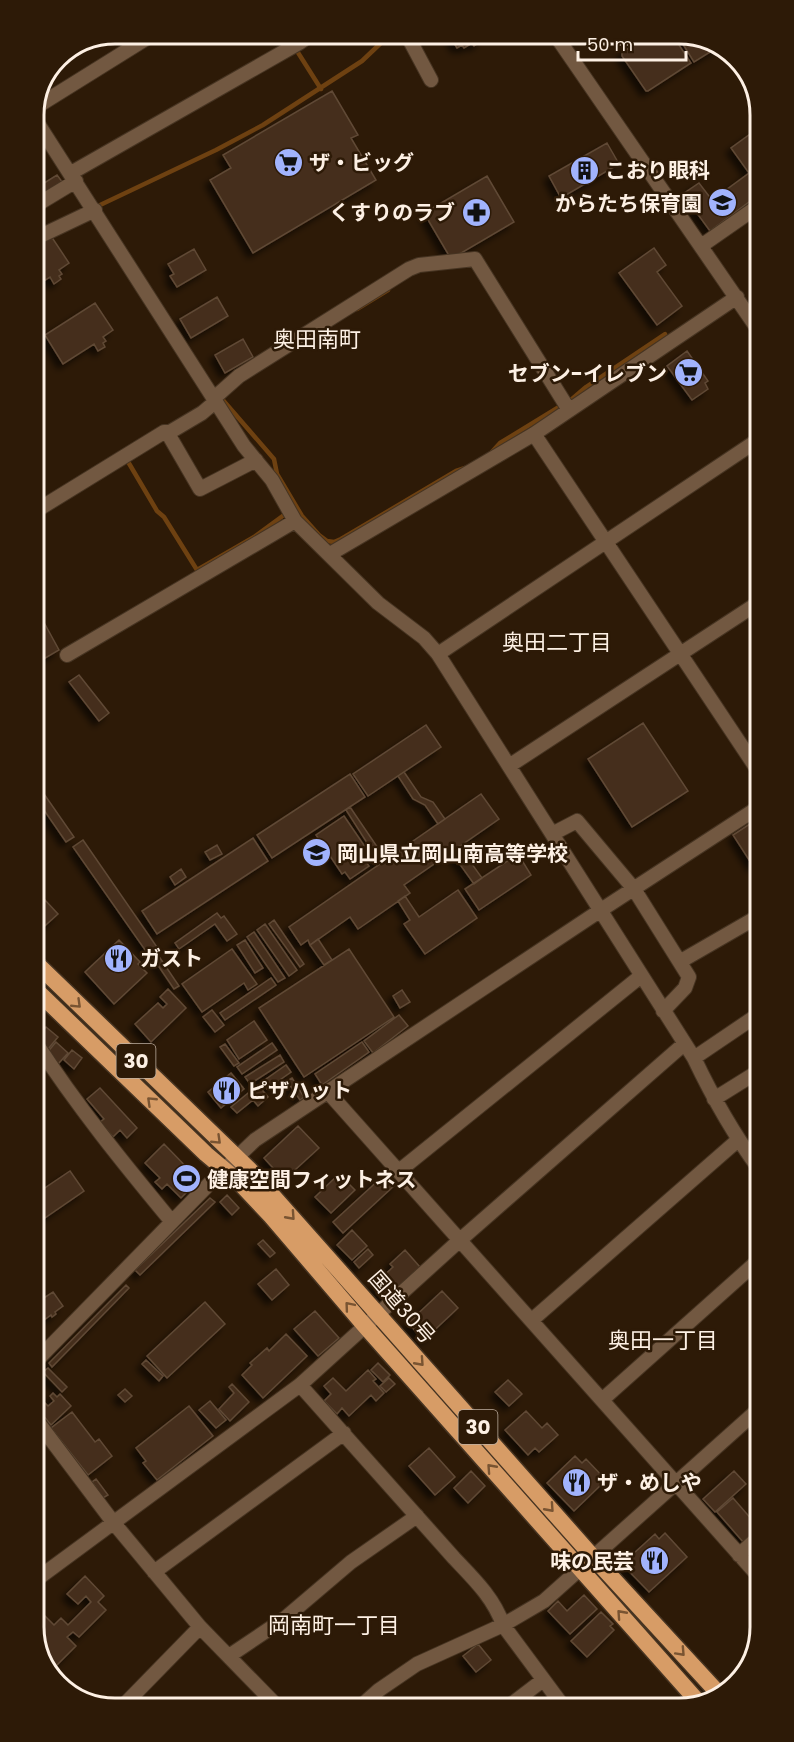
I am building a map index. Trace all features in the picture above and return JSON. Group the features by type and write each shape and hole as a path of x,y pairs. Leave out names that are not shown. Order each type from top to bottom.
{"highway":[{"name":"国道30号","path":"44,971 230,1164"},
{"name":"国道30号","path":"44,997 319,1246 371,1320 580,1568 694,1697"},
{"name":"国道30号","path":"371,1320 714,1689"}],"street":[{"path":"45,100 137,44"},
{"path":"44,199 74,177 297,44"},
{"path":"412,44 431,80"},
{"path":"562,44 737,297 750,307"},
{"path":"44,132 244,447 272,480 295,521 378,603 424,638 438,654 694,1058 714,1099 750,1157"},
{"path":"44,234 95,210"},
{"path":"701,246 750,212"},
{"path":"44,506 117,460 202,413 239,376 409,269 419,265 475,259 566,405"},
{"path":"330,554 534,434 566,405 737,297"},
{"path":"167,432 200,489 256,460"},
{"path":"534,434 750,759"},
{"path":"438,654 750,445"},
{"path":"67,655 295,521"},
{"path":"509,766 750,608"},
{"path":"44,1353 255,1140 750,813"},
{"path":"552,834 578,821 634,889 681,961 689,977 685,988 663,1011"},
{"path":"681,961 750,921"},
{"path":"399,1171 641,976"},
{"path":"694,1058 750,1020"},
{"path":"44,1574 300,1385 460,1240 684,1044"},
{"path":"44,1054 105,1140 172,1222"},
{"path":"714,1099 750,1077"},
{"path":"328,1092 750,1567"},
{"path":"532,1320 738,1140"},
{"path":"602,1400 750,1268"},
{"path":"300,1385 479,1584 500,1614 503,1625 557,1698"},
{"path":"371,1698 417,1664 503,1625 544,1601 750,1417"},
{"path":"44,1430 113,1522 200,1627 270,1698"},
{"path":"154,1572 344,1432"},
{"path":"230,1656 284,1619 351,1562 417,1516"},
{"path":"739,1554 750,1544"},
{"path":"131,1698 200,1627"},
{"path":"519,1698 543,1680"}],"building":[{"path":"455,44 470,44 464,48 462,45 457,48"},
{"path":"635,44 678,44 691,63 646,91 622,53"},
{"path":"683,44 703,47 711,51 694,62"},
{"path":"332,91 358,135 351,138 376,180 253,253 210,180 231,168 223,155"},
{"path":"750,134 750,201 710,231 683,194 699,183 712,200 749,173 731,148"},
{"name":"こおり眼科","path":"607,143 619,164 561,198 549,176"},
{"path":"57,175 63,183 44,194 44,183"},
{"path":"487,176 514,222 451,259 424,213"},
{"path":"51,236 69,263 59,270 62,274 59,276 61,279 54,284 50,277 44,281 44,241"},
{"path":"654,248 666,265 657,272 682,306 657,325 619,273"},
{"path":"194,249 206,270 177,287 170,276 174,274 168,264"},
{"path":"217,297 228,316 191,338 180,319"},
{"path":"95,303 113,330 103,337 106,341 103,343 105,347 98,351 94,344 63,364 45,335"},
{"path":"243,339 253,357 225,373 215,355"},
{"name":"セブン-イレブン","path":"687,351 708,381 705,383 708,389 692,400 667,366"},
{"path":"44,622 59,650 44,659"},
{"path":"79,675 109,713 99,721 69,682"},
{"path":"643,723 688,791 632,827 588,759"},
{"path":"426,725 441,747 368,796 353,774"},
{"path":"404,772 421,797 433,802 445,819 438,824 425,805 413,799 398,776"},
{"path":"350,774 365,797 272,858 257,835"},
{"path":"44,794 74,837 66,842 44,810"},
{"path":"481,794 499,819 404,885 410,893 358,929 350,917 310,945 308,940 301,945 289,927"},
{"path":"350,807 380,851 383,862 377,866 373,852 346,810"},
{"path":"344,816 370,854 363,858 369,866 350,879 345,872 342,874 316,835"},
{"path":"750,824 750,861 733,835"},
{"path":"253,838 268,861 157,934 142,911"},
{"path":"83,840 159,950 150,957 73,847"},
{"path":"217,845 222,854 210,860 205,852"},
{"path":"459,846 482,878 474,884 451,852"},
{"path":"518,854 531,875 479,910 465,889"},
{"path":"181,869 186,877 175,885 170,877"},
{"path":"458,890 477,918 425,954 404,924 410,920 398,901 405,896 419,917"},
{"path":"44,901 58,914 44,927"},
{"path":"217,913 221,918 224,916 237,934 227,941 215,924 179,949 175,943"},
{"path":"274,920 304,964 300,967 269,924"},
{"path":"265,924 297,970 289,976 257,930"},
{"path":"254,932 285,978 278,982 247,937"},
{"path":"318,939 332,960 324,965 310,945"},
{"path":"119,940 147,973 114,1004 85,972"},
{"path":"245,940 263,968 255,973 237,945"},
{"path":"232,949 257,984 248,990 244,983 202,1012 182,984"},
{"path":"349,949 394,1017 304,1077 259,1008"},
{"path":"158,955 179,986 174,989 153,958"},
{"path":"271,978 276,985 225,1020 220,1013"},
{"path":"168,989 186,1008 151,1042 135,1024 158,1003 163,1008 167,1004 160,997"},
{"path":"402,990 410,1002 400,1008 393,996"},
{"path":"212,1010 224,1025 215,1032 203,1017"},
{"path":"399,1015 408,1026 373,1053 364,1041"},
{"path":"254,1021 267,1040 239,1059 227,1040"},
{"path":"46,1027 58,1037 48,1049 44,1045"},
{"path":"56,1042 68,1053 58,1064 46,1054"},
{"path":"362,1042 369,1052 322,1085 315,1074"},
{"path":"272,1043 277,1050 242,1074 237,1067"},
{"path":"225,1044 239,1063 234,1066 220,1047"},
{"path":"72,1050 82,1058 74,1069 64,1060"},
{"path":"280,1055 284,1062 250,1084 245,1077"},
{"path":"286,1065 291,1072 267,1089 262,1082"},
{"name":"ピザハット","path":"231,1073 244,1089 221,1108 208,1092"},
{"path":"292,1078 304,1097 300,1100 287,1081"},
{"path":"258,1085 268,1097 258,1106 253,1100 237,1113 231,1107"},
{"path":"100,1088 137,1128 127,1138 120,1130 113,1137 100,1122 104,1119 87,1099"},
{"path":"298,1126 319,1148 284,1180 264,1158"},
{"path":"164,1144 199,1180 181,1198 167,1184 162,1189 155,1182 160,1178 145,1163"},
{"path":"70,1171 84,1191 44,1218 44,1189"},
{"path":"339,1174 355,1190 331,1213 315,1197"},
{"path":"382,1177 388,1182 391,1179 396,1184 343,1233 333,1222"},
{"path":"227,1195 239,1208 232,1215 220,1202"},
{"path":"210,1198 215,1202 140,1275 135,1270"},
{"path":"352,1230 367,1246 352,1260 337,1245"},
{"path":"263,1240 275,1253 270,1257 258,1244"},
{"path":"368,1249 373,1255 359,1268 354,1262"},
{"path":"405,1250 420,1267 386,1298 374,1285 393,1267 390,1264"},
{"path":"276,1269 289,1285 272,1300 258,1284"},
{"path":"126,1285 129,1288 52,1367 49,1363"},
{"path":"442,1291 458,1308 424,1340 408,1323"},
{"path":"442,1291 458,1308 424,1340 408,1323"},
{"path":"53,1292 63,1306 52,1317 51,1315 44,1320 44,1298"},
{"path":"205,1302 225,1324 167,1378 147,1356"},
{"path":"315,1311 339,1338 318,1356 294,1329"},
{"path":"286,1334 307,1356 263,1398 242,1375 252,1365 250,1363 267,1348 269,1351"},
{"path":"146,1360 163,1376 159,1381 142,1364"},
{"path":"378,1363 390,1375 383,1382 371,1370"},
{"path":"48,1368 67,1387 62,1392 44,1371"},
{"path":"368,1370 376,1379 373,1381 384,1393 376,1401 371,1395 349,1416 342,1408 337,1414 324,1401 331,1394 324,1386 333,1378 346,1391"},
{"path":"389,1378 395,1384 386,1392 380,1386"},
{"path":"508,1380 522,1394 509,1406 495,1392"},
{"path":"232,1384 249,1402 230,1421 219,1409 234,1393 229,1387"},
{"path":"125,1389 132,1396 125,1402 118,1395"},
{"path":"53,1393 57,1397 60,1394 71,1406 51,1425 44,1416 44,1402 48,1406 54,1401 50,1396"},
{"path":"210,1401 226,1420 216,1428 199,1410"},
{"path":"189,1406 213,1436 157,1480 143,1463 146,1461 136,1448"},
{"path":"526,1411 542,1428 547,1423 558,1435 539,1452 535,1448 528,1455 505,1430"},
{"path":"72,1412 95,1442 99,1439 112,1456 88,1475 51,1428"},
{"path":"429,1448 455,1477 435,1495 409,1466"},
{"path":"575,1456 582,1463 586,1459 606,1480 574,1511 547,1483"},
{"path":"471,1471 485,1486 468,1503 454,1488"},
{"path":"734,1471 746,1484 715,1512 703,1499"},
{"path":"96,1479 108,1495 103,1498 92,1482"},
{"path":"733,1498 750,1518 750,1538 744,1543 717,1512"},
{"path":"665,1533 687,1557 649,1592 622,1564 655,1534 659,1539"},
{"path":"85,1576 104,1596 98,1602 106,1610 79,1637 73,1632 67,1637 76,1646 55,1667 47,1651 44,1637 44,1615 54,1625 61,1618 68,1625 91,1602 86,1596 78,1604 67,1594"},
{"path":"584,1595 597,1609 570,1634 548,1611 558,1601 567,1611"},
{"path":"601,1612 613,1624 610,1626 614,1630 587,1657 571,1641"},
{"path":"478,1644 491,1660 476,1672 463,1656"}],"waterway":[{"path":"98,206 263,125 362,61 380,44"},
{"path":"297,51 321,89"},
{"path":"357,309 388,290"},
{"path":"490,454 500,443 572,399 586,387 665,334"},
{"path":"222,399 274,459 277,474 302,516 327,541 334,542 341,539 456,471 465,468"},
{"path":"127,460 157,511 164,517 197,570 254,537 284,515"}],"place":[{"name":"ザ・ビッグ","path":"288,162"},
{"name":"こおり眼科","path":"584,170"},
{"name":"からたち保育園","path":"723,203"},
{"name":"くすりのラブ","path":"476,212"},
{"name":"セブン-イレブン","path":"688,373"},
{"name":"岡山県立岡山南高等学校","path":"316,853"},
{"name":"ガスト","path":"119,958"},
{"name":"ピザハット","path":"226,1090"},
{"name":"健康空間フィットネス","path":"186,1179"},
{"name":"ザ・めしや","path":"576,1482"},
{"name":"味の民芸","path":"655,1561"}],"district":[{"name":"奥田南町","path":"317,339"},
{"name":"奥田二丁目","path":"557,642"},
{"name":"奥田一丁目","path":"663,1340"},
{"name":"岡南町一丁目","path":"334,1625"}]}
